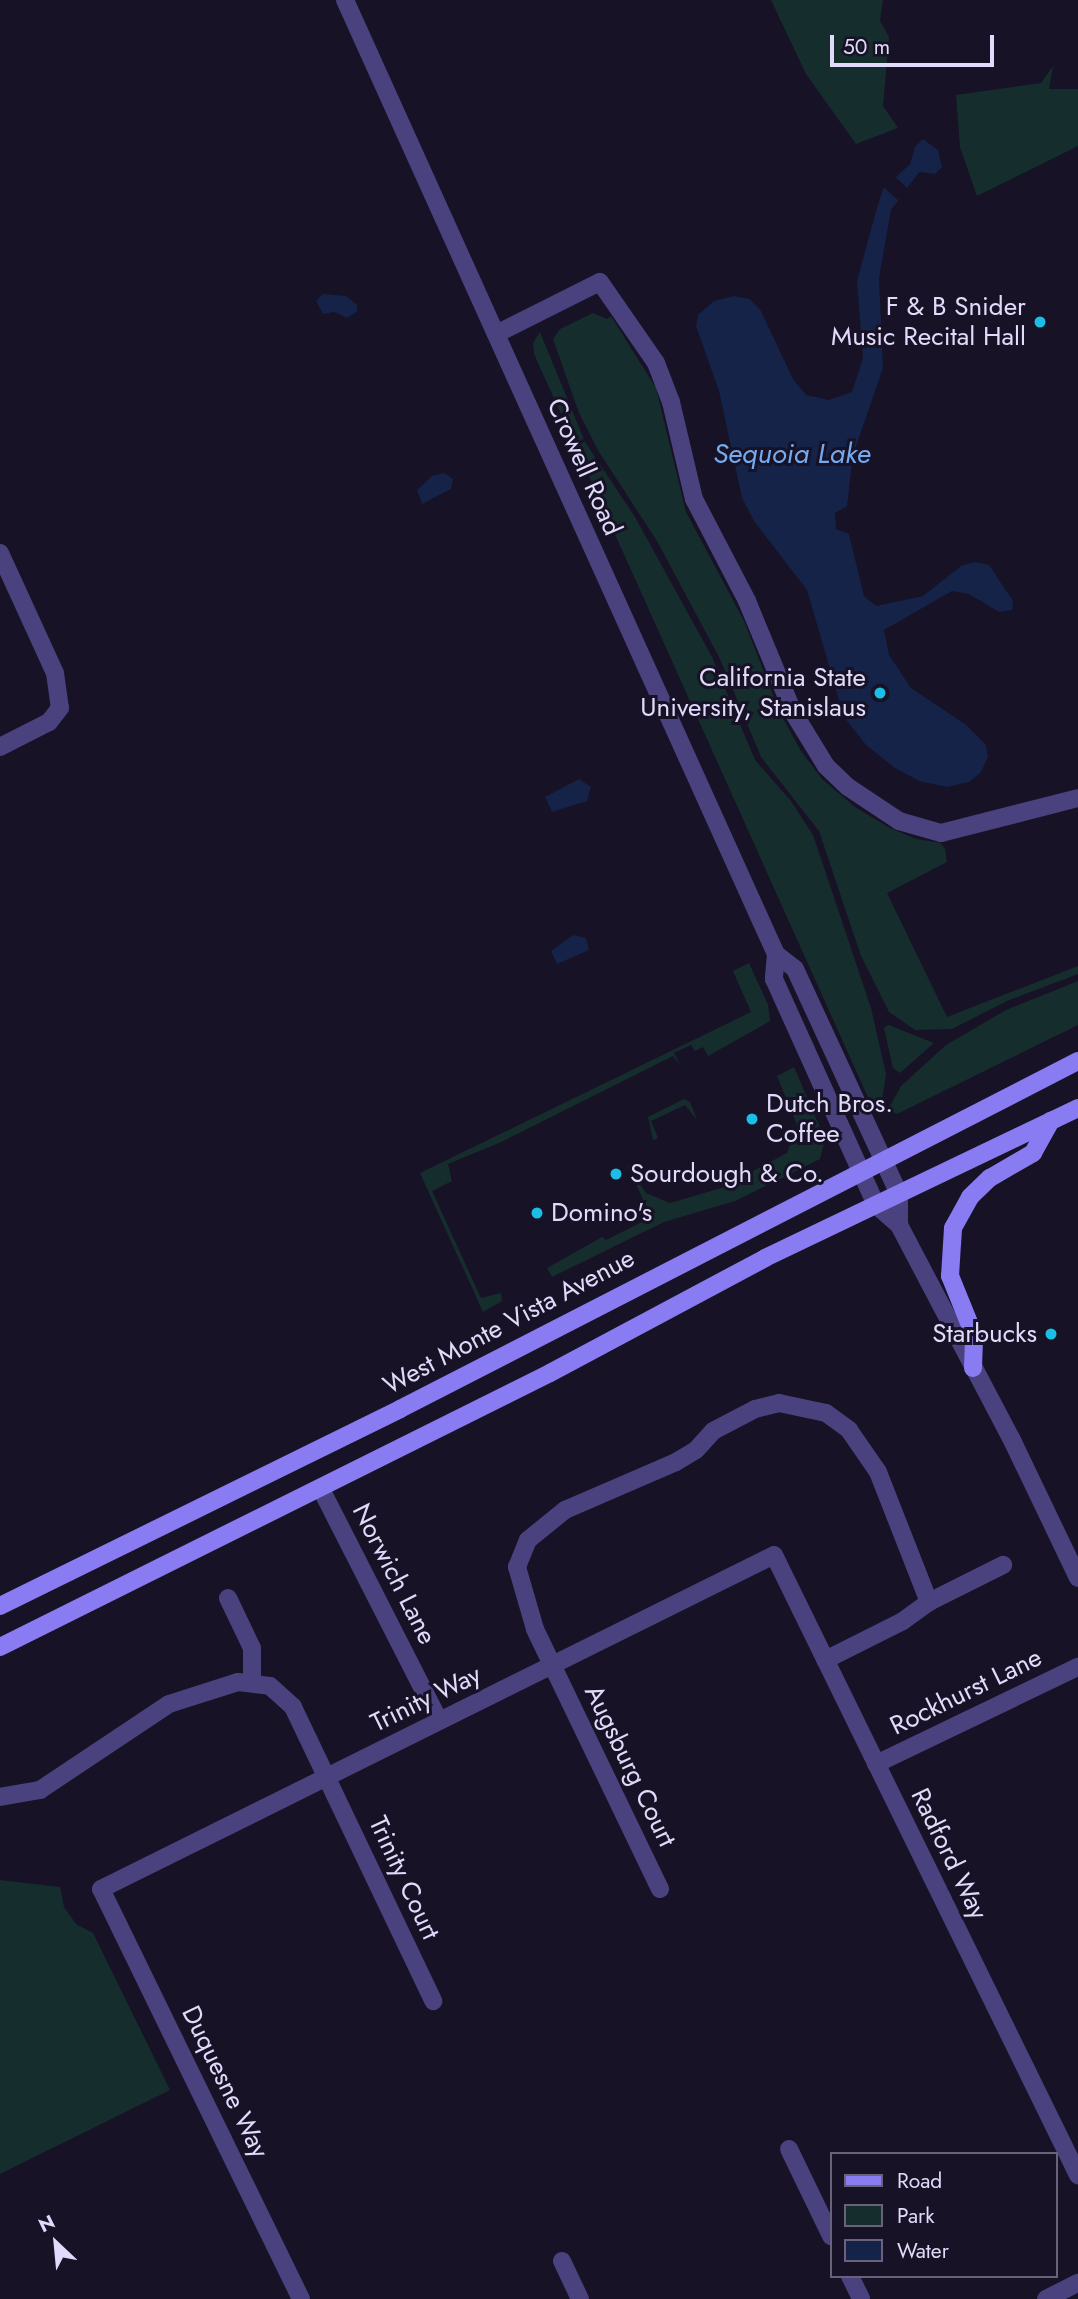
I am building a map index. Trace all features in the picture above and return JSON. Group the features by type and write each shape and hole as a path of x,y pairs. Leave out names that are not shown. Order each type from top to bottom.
{"main road":[{"name":"West Monte Vista Avenue","path":"0,1606 325,1447 695,1254 862,1173 1078,1060"},
{"path":"0,1647 321,1489 876,1205 1078,1108"},
{"path":"973,1368 974,1335 950,1276 953,1228 970,1197 990,1178 1033,1153 1051,1121"}],"street":[{"name":"Crowell Road","path":"345,0 776,954 795,969 899,1194 899,1225"},
{"path":"496,334 600,282 656,363 701,514 747,601 793,712 834,775 892,817 941,833 1078,798"},
{"path":"0,553 54,673 60,708 49,722 0,747"},
{"name":"Crowell Road","path":"776,954 774,979 876,1205 899,1225 1078,1578"},
{"name":"Augsburg Court","path":"660,1889 552,1665 517,1567 528,1541 565,1510 676,1462 731,1420 779,1404 827,1413 866,1450 929,1602"},
{"name":"Norwich Lane","path":"321,1489 439,1721"},
{"name":"Trinity Way","path":"101,1889 774,1555"},
{"name":"Radford Way","path":"774,1555 1078,2175"},
{"path":"825,1660 903,1621 929,1602 1003,1565"},
{"path":"0,1797 40,1790 169,1704 252,1681 252,1648 228,1598"},
{"name":"Rockhurst Lane","path":"876,1764 1078,1667"},
{"name":"Trinity Court","path":"252,1681 270,1686 293,1707 433,2001"},
{"name":"Duquesne Way","path":"101,1889 301,2299"},
{"path":"789,2149 830,2234"},
{"path":"562,2261 580,2299"},
{"path":"851,2278 862,2299"},
{"path":"1046,2299 1078,2283"}],"green space":[{"path":"771,0 883,0 880,21 889,37 883,106 898,128 856,144 806,74"},
{"path":"1053,66 1049,89 1078,89 1078,146 977,196 960,147 956,95 1041,83"},
{"path":"593,313 607,319 611,316 656,388 686,512 744,621 780,713 801,751 822,779 855,807 890,828 916,839 941,843 945,849 947,862 887,893 947,1017 1078,966 1078,974 1007,1001 952,1029 915,1030 889,1012 861,956 819,831 761,757 720,659 657,541 599,452 579,413 553,339 560,329"},
{"path":"540,332 585,442 635,517 712,657 755,760 791,801 813,835 871,1008 886,1074 881,1107 871,1104 534,354 533,343"},
{"path":"749,963 768,1005 770,1021 708,1056 703,1047 695,1051 691,1045 674,1053 680,1065 673,1056 499,1143 448,1164 452,1181 432,1191 481,1298 501,1293 502,1301 483,1312 420,1173 751,1012 733,971"},
{"path":"1078,981 1078,1025 897,1114 888,1110 901,1086 946,1045 1006,1010"},
{"path":"889,1025 934,1043 900,1073 893,1068 884,1028"},
{"path":"794,1067 825,1139 820,1159 735,1201 664,1222 552,1277 547,1268 602,1237 606,1240 646,1220 643,1216 649,1212 626,1163 646,1193 670,1203 721,1188 787,1153 797,1125 777,1076"},
{"path":"684,1099 690,1102 697,1120 685,1105 651,1121 658,1138 653,1140 648,1117"},
{"path":"0,1880 60,1887 64,1907 76,1924 93,1933 170,2090 0,2174"}],"water":[{"name":"Sequoia Lake","path":"923,139 938,150 942,167 935,174 919,172 891,210 879,278 883,368 853,455 847,506 835,513 836,529 849,534 864,596 876,606 923,596 961,566 974,562 989,565 1013,601 1012,610 999,612 969,594 952,591 884,630 889,655 911,688 965,724 986,745 988,757 981,772 969,782 947,787 919,781 895,768 866,745 844,717 807,590 754,521 742,498 719,391 696,326 698,315 714,301 734,296 750,299 761,311 793,379 806,395 829,400 852,392 863,358 857,281 876,211 883,189 910,164 915,147"},
{"path":"323,294 346,296 357,305 357,312 347,318 334,312 323,314 316,301"},
{"path":"444,473 453,479 451,489 422,504 417,490 432,476"},
{"path":"579,779 591,787 587,801 552,812 545,797"},
{"path":"573,935 586,938 589,950 557,964 551,951"}],"pier":[{"path":"892,174 908,189 898,200 882,185"}],"place":[{"name":"F & B Snider Music Recital Hall","path":"1040,322"},
{"name":"California State University, Stanislaus","path":"880,693"},
{"name":"Dutch Bros. Coffee","path":"752,1119"},
{"name":"Sourdough & Co.","path":"616,1174"},
{"name":"Domino's","path":"537,1213"},
{"name":"Starbucks","path":"1051,1334"}]}
